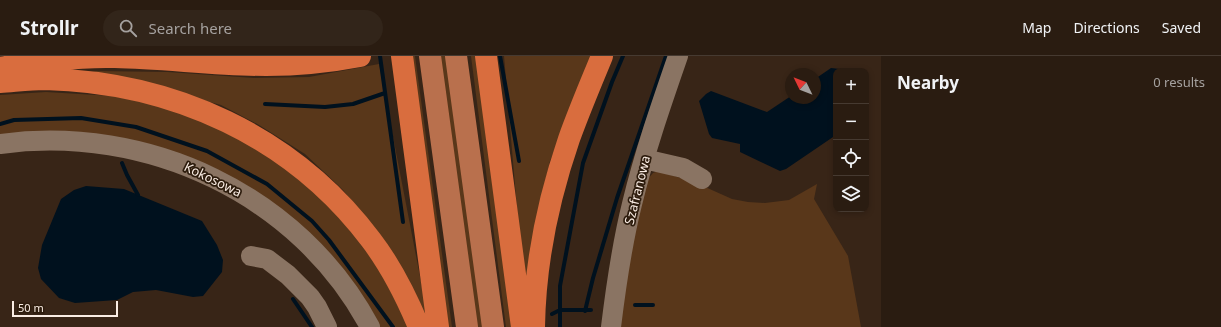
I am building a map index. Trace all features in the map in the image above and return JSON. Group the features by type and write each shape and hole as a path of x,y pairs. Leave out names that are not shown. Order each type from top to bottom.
{"highway":[{"path":"0,68 45,61 97,57 153,58 222,64 266,65 307,64 360,56"},
{"path":"402,56 438,327"},
{"path":"486,56 522,327"},
{"path":"534,327 537,270 552,195 570,136 602,56"},
{"path":"0,82 61,80 103,84 136,90 162,96 199,109 222,118 248,132 301,168 330,194 350,215 371,240 394,275 419,327"}],"main road":[{"path":"430,56 467,327"},
{"path":"456,56 493,327"}],"street":[{"name":"Szafranowa","path":"611,327 617,280 632,205 644,159 678,56"},
{"name":"Kokosowa","path":"0,144 23,141 56,140 81,141 112,145 130,148 163,157 187,165 215,178 266,209 302,239 339,280 358,306 370,327"},
{"path":"644,159 683,168 702,179"},
{"path":"251,256 267,259 292,279 310,296 327,327"}],"shaded area":[{"path":"408,56 415,56 452,327 443,327"},
{"path":"439,56 446,56 484,327 476,327"},
{"path":"471,56 478,56 512,327 506,327"},
{"path":"504,56 593,56 550,161 537,216 524,291"},
{"path":"379,64 429,323 382,239 343,190 305,154 259,125 221,105 93,71 168,72 254,78 309,77"},
{"path":"46,92 113,96 179,112 222,129 273,159 316,194 344,223 378,267 410,327 379,327 271,203 246,185 207,166 0,136 0,95"},
{"path":"658,171 694,182 732,199 748,202 765,203 789,200 817,184 814,199 848,256 861,327 619,327 627,267 647,180 653,173"}],"water":[{"path":"833,68 833,137 786,169 780,171 740,152 740,144 712,138 709,134 699,101 711,91 767,112 785,100 785,104 821,104 821,75"},
{"path":"86,186 124,189 202,221 217,245 223,260 222,272 203,296 193,297 156,290 133,292 117,300 75,303 59,298 41,279 38,268 42,245 61,199 74,190"}],"waterway":[{"path":"380,56 403,222"},
{"path":"500,56 519,161"},
{"path":"560,327 560,286 583,163 623,56"},
{"path":"585,311 593,278 617,198 666,56"},
{"path":"265,104 325,107 353,104 385,93"},
{"path":"0,124 14,120 81,118 136,127 207,151 267,184 312,221 329,240 393,327"},
{"path":"122,163 138,195"},
{"path":"293,299 312,327"},
{"path":"635,305 653,305"},
{"path":"552,314 560,310 591,310"}]}
